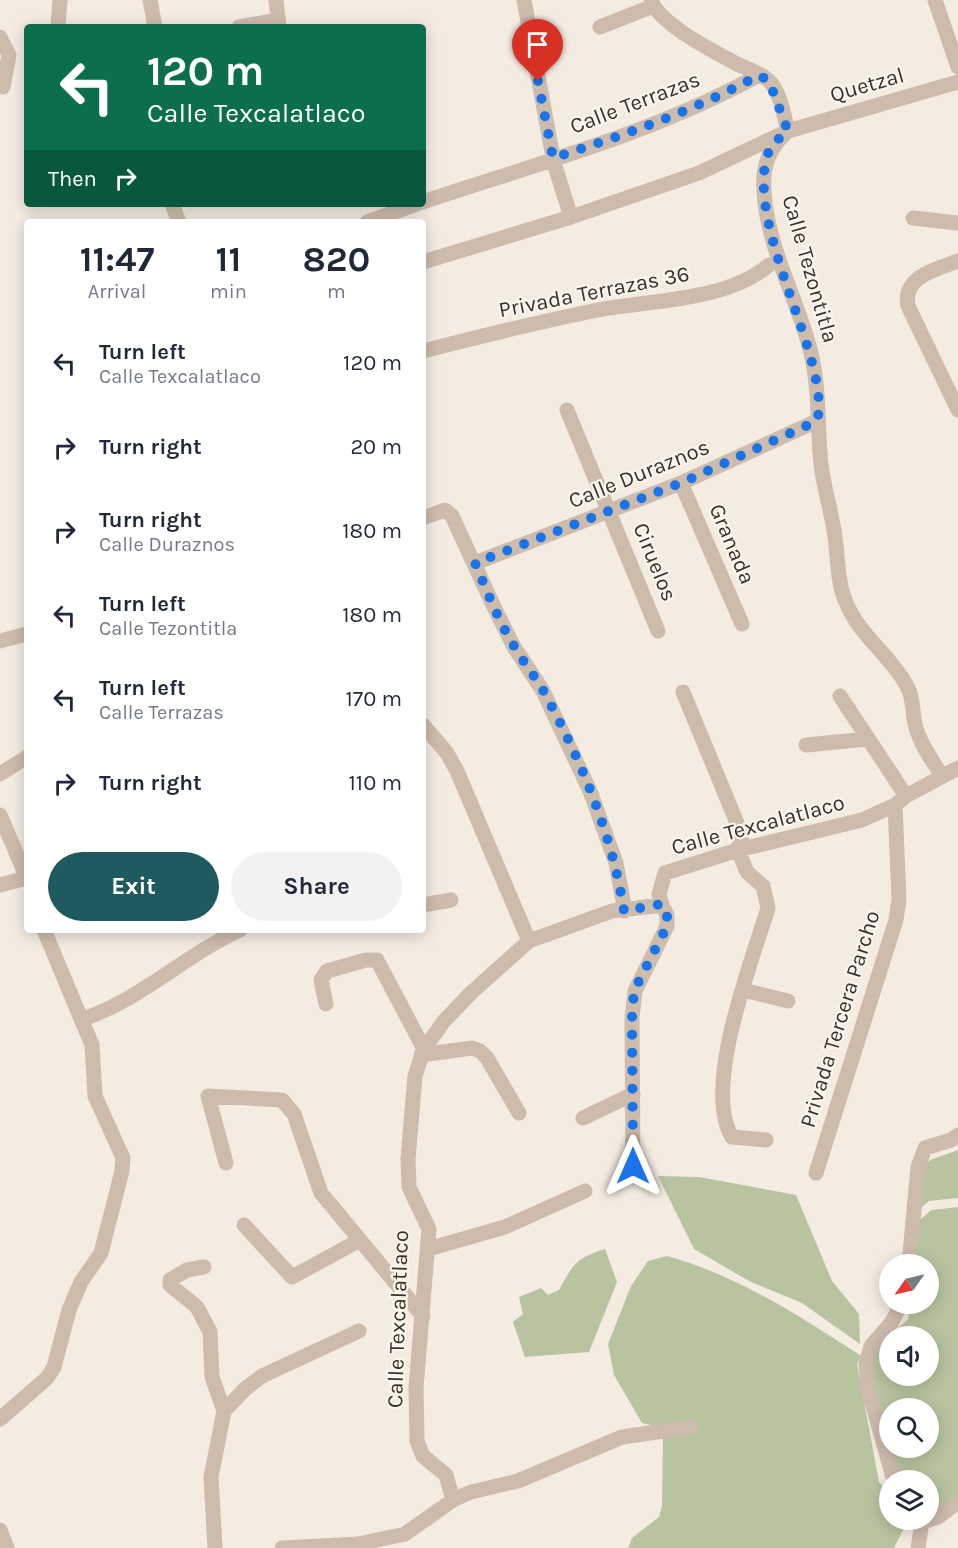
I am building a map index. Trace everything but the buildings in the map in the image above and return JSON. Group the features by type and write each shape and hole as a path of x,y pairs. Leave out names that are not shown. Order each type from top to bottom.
{"street":[{"path":"58,24 60,0"},
{"path":"150,0 154,24"},
{"path":"276,0 279,24"},
{"path":"524,0 553,158 571,217"},
{"path":"935,0 958,67"},
{"path":"426,261 571,217 699,173 788,131 774,88 769,81 699,42 667,21 652,3 600,27"},
{"path":"0,37 9,54 3,87"},
{"name":"Calle Terrazas","path":"426,201 635,132 729,91 759,75"},
{"name":"Quetzal","path":"788,131 958,82"},
{"name":"Calle Tezontitla","path":"788,131 774,143 768,154 764,192 776,248 811,352 819,398 817,421 822,468 834,527 844,597 853,618 866,637 889,660 908,688 915,726 923,746 942,776"},
{"name":"Calle Terrazas","path":"376,214 405,207"},
{"path":"913,218 958,223"},
{"path":"958,261 915,280 908,287 906,295 908,306 958,410"},
{"name":"Privada Terrazas 36","path":"426,350 599,310 700,295 745,280 769,265"},
{"name":"Ciruelos","path":"567,410 658,631"},
{"name":"Calle Duraznos","path":"475,563 681,483 817,421"},
{"name":"Granada","path":"681,483 742,624"},
{"path":"426,517 445,510 452,516 514,647 543,691 590,790 616,863 624,911"},
{"path":"0,641 24,635"},
{"path":"683,692 742,835 738,850 747,872 763,886 768,908 730,1029 724,1066 725,1114 732,1137 766,1140"},
{"path":"840,696 868,739 901,800"},
{"path":"426,728 447,753 457,771 529,941"},
{"path":"806,745 868,739"},
{"path":"0,774 24,759"},
{"name":"Calle Texcalatlaco","path":"453,1500 446,1475 423,1456 417,1441 416,1388 429,1228 409,1187 415,1076 422,1052 444,1021 472,992 529,941 612,911 662,904 659,894 665,873 738,850 862,820 958,768"},
{"name":"Privada Tercera Parcho","path":"816,1173 896,920 899,900 901,800"},
{"path":"0,815 24,871"},
{"path":"0,885 24,879"},
{"path":"426,904 451,900"},
{"path":"633,1166 632,1018 634,991 667,926 667,915 662,904"},
{"path":"0,1419 47,1378 54,1367 69,1310 81,1282 100,1253 120,1181 123,1158 95,1096 92,1045 45,933"},
{"path":"83,1019 118,1005 210,944 234,933"},
{"path":"326,1004 321,980 327,970 366,960 377,960 422,1052 472,1048 480,1051 487,1058 519,1113"},
{"path":"743,990 788,1000"},
{"path":"583,1118 633,1094"},
{"path":"226,1163 208,1096 282,1100 294,1114 321,1193 423,1316"},
{"path":"910,1254 918,1167 926,1148 951,1140 958,1135"},
{"path":"429,1249 505,1227 585,1191"},
{"path":"244,1225 292,1277 360,1240"},
{"path":"204,1267 187,1270 170,1280 170,1286 196,1307 210,1332 212,1377 224,1411 210,1477 215,1548"},
{"path":"890,1470 868,1388 866,1364 871,1346 896,1314"},
{"path":"224,1411 245,1389 262,1376 359,1332"},
{"path":"282,1548 358,1544 405,1534 453,1500 471,1492 518,1481 622,1437 691,1427"},
{"path":"939,1516 958,1503"},
{"path":"0,1530 7,1548"},
{"path":"918,1548 921,1530"}],"green space":[{"path":"958,1150 958,1198 929,1201 917,1211 921,1169 930,1160"},
{"path":"658,1176 699,1177 796,1195 832,1281 859,1314 860,1344 802,1303 749,1281 694,1249"},
{"path":"958,1207 958,1496 939,1511 939,1470 895,1470 892,1458 939,1458 939,1398 879,1398 879,1407 871,1376 875,1352 879,1348 879,1386 939,1386 939,1326 901,1326 908,1319 909,1314 939,1314 939,1254 916,1254 920,1220 931,1210"},
{"path":"605,1249 617,1282 589,1352 525,1357 513,1322 523,1314 519,1297 541,1288 548,1295 559,1290 576,1263"},
{"path":"667,1256 718,1274 768,1298 861,1356 857,1364 879,1482 879,1530 903,1530 894,1548 628,1548 632,1538 659,1517 662,1506 663,1437 655,1426 642,1423 614,1375 608,1344 631,1286 648,1261"}],"route":[{"path":"538,81 553,158 635,132 729,91 759,75 769,81 784,114 788,131 774,143 768,154 764,172 764,192 776,248 811,352 819,398 817,421 681,483 475,563 514,647 543,691 590,790 616,863 624,911 662,904 667,915 667,926 634,991 632,1018 633,1166"}]}
